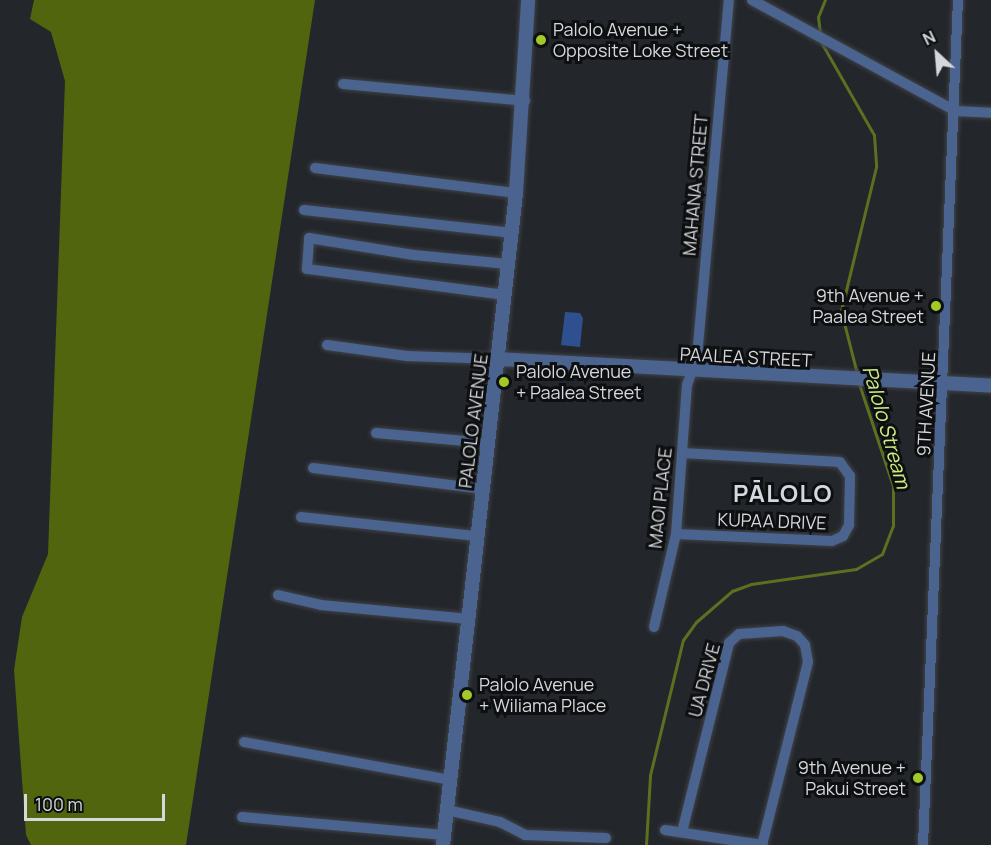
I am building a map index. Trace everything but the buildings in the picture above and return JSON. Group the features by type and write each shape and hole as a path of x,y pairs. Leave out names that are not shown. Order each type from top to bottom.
{"street":[{"name":"PALOLO AVENUE","path":"444,840 516,193 525,102 528,0"},
{"name":"MAHANA STREET","path":"692,372 729,0"},
{"path":"752,0 956,111 991,113"},
{"name":"9TH AVENUE","path":"923,845 956,111 958,0"},
{"path":"343,84 525,102"},
{"path":"315,168 516,193"},
{"path":"304,210 511,233"},
{"path":"505,295 307,269 309,238 414,255 508,264"},
{"path":"327,345 407,356 498,359"},
{"name":"PAALEA STREET","path":"498,359 692,372 991,386"},
{"name":"MAOI PLACE","path":"654,627 676,534 687,385 692,372"},
{"path":"376,433 488,443"},
{"name":"KUPAA DRIVE","path":"676,534 832,541 843,536 849,525 850,476 840,462 682,453"},
{"path":"313,468 483,489"},
{"path":"301,518 477,536"},
{"path":"278,595 321,605 469,620"},
{"name":"UA DRIVE","path":"682,832 729,643 740,634 783,631 797,636 805,645 808,662 763,845"},
{"path":"244,742 451,780"},
{"path":"447,810 500,822 525,835 606,838"},
{"path":"242,818 444,840"},
{"path":"665,830 763,845"}],"green space":[{"path":"34,0 315,0 186,845 31,845 26,835 14,670 22,617 48,554 65,81 51,32 30,19"}],"waterway":[{"name":"Palolo Stream","path":"820,33 818,17 825,0"},
{"name":"Palolo Stream","path":"821,42 874,135 876,167 841,311 857,374"},
{"name":"Palolo Stream","path":"646,845 650,775 683,640 696,622 732,591 751,584 856,569 882,554 893,526 893,486 859,384"}],"place":[{"name":"Palolo Avenue + Opposite Loke Street","path":"541,40"},
{"name":"9th Avenue + Paalea Street","path":"936,306"},
{"name":"Palolo Avenue + Paalea Street","path":"504,382"},
{"name":"Palolo Avenue + Wiliama Place","path":"467,695"},
{"name":"9th Avenue + Pakui Street","path":"918,778"}],"district":[{"name":"PĀLOLO","path":"783,493"}]}
